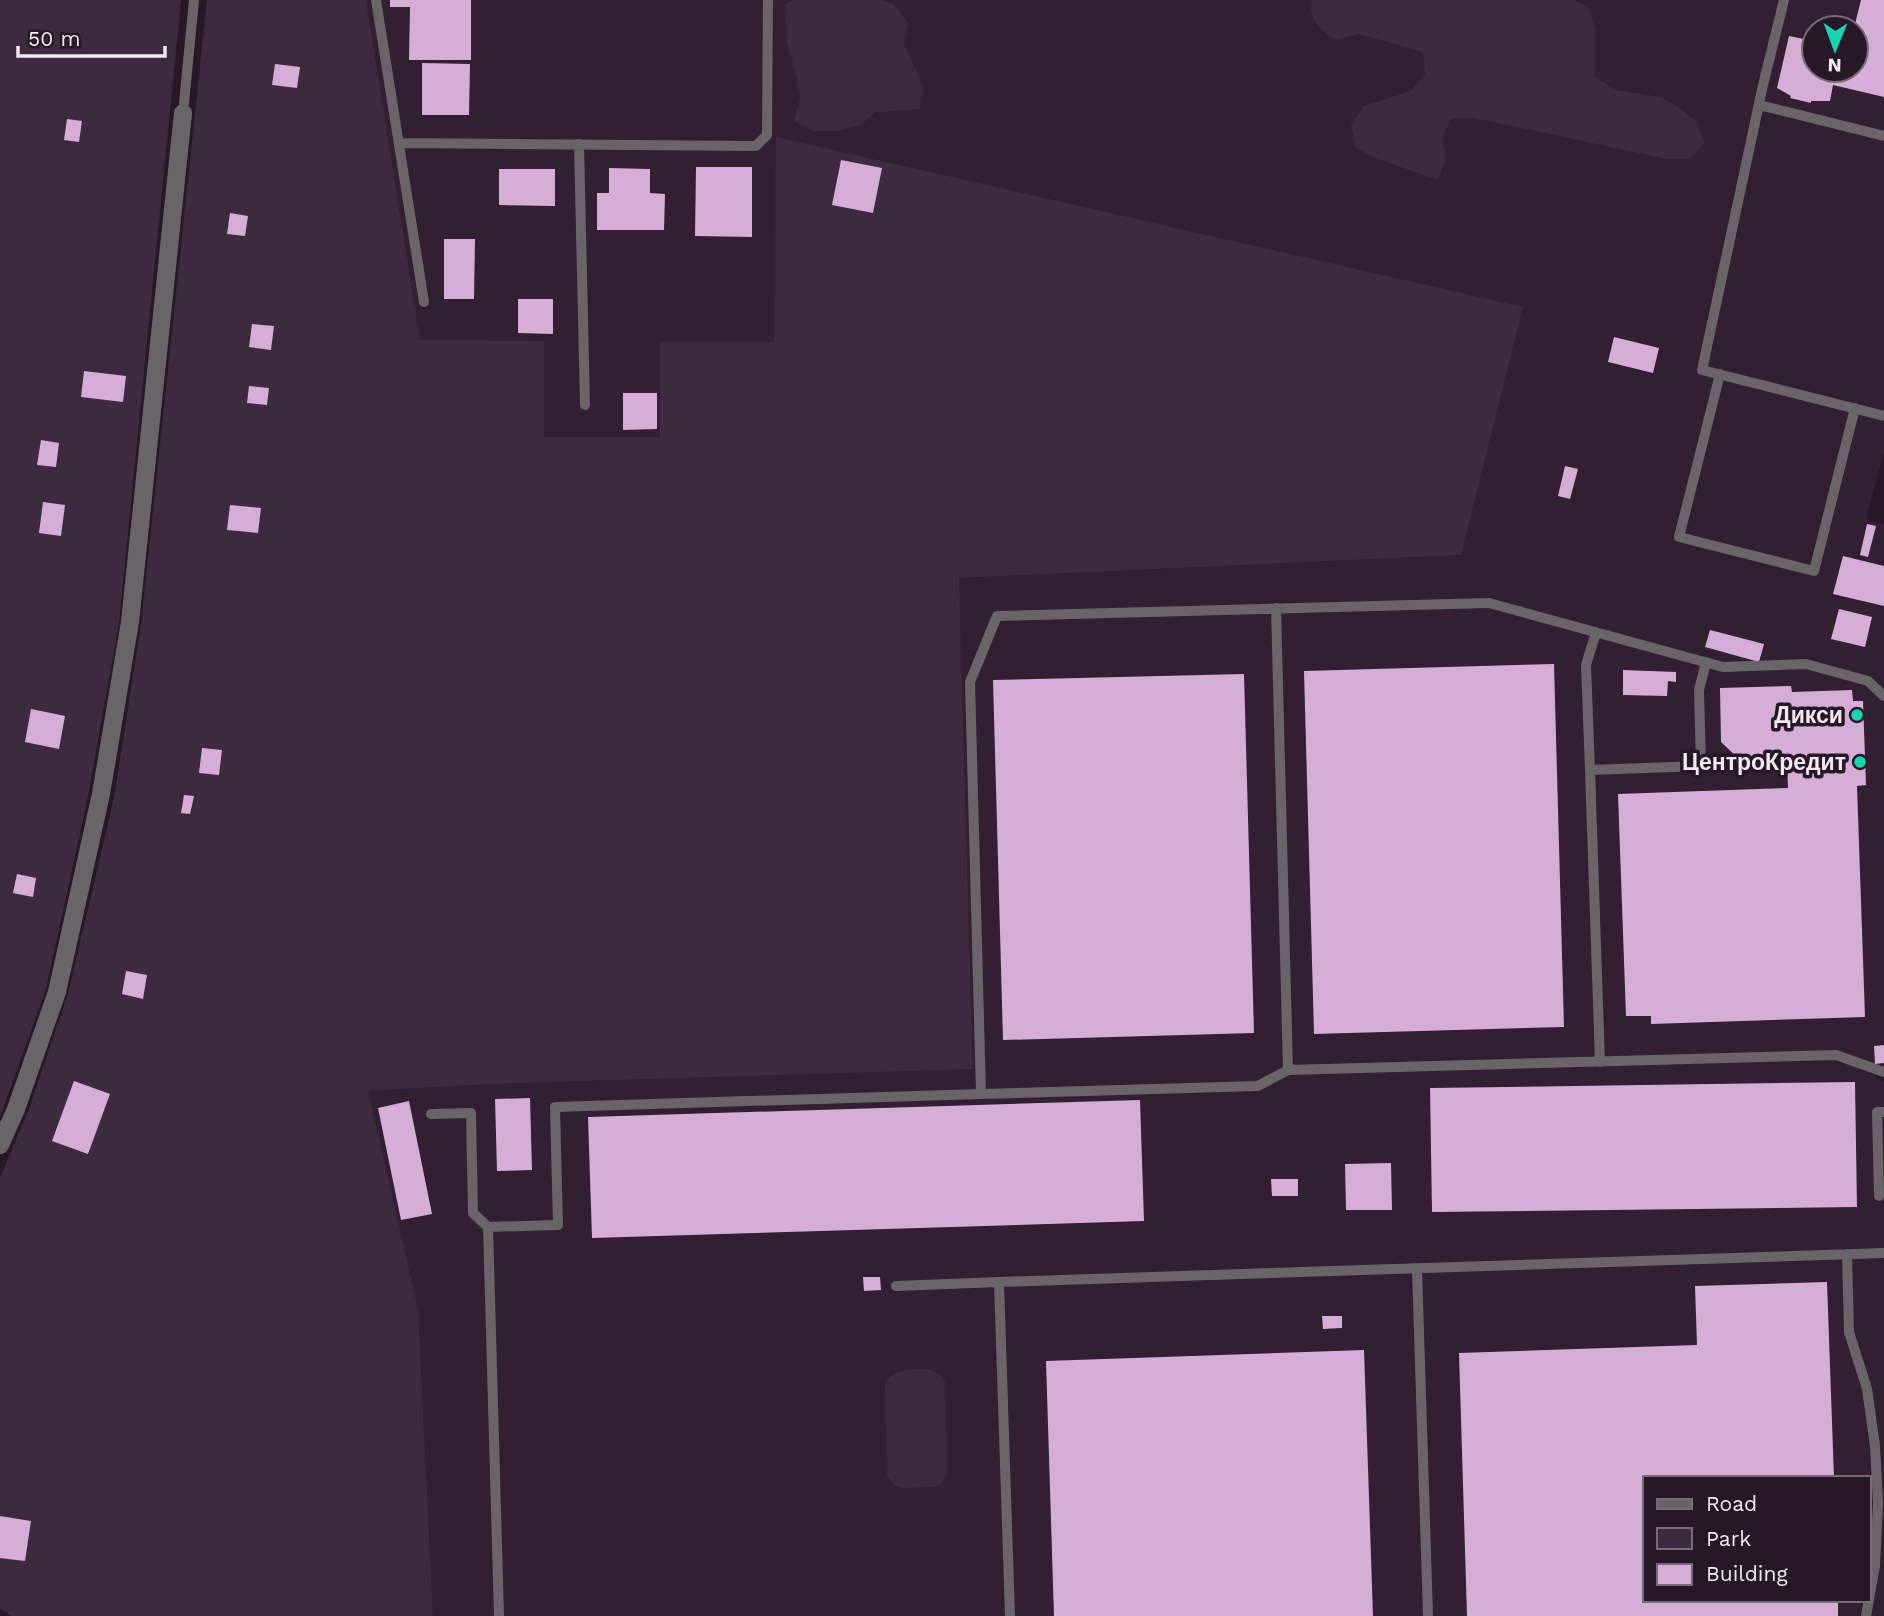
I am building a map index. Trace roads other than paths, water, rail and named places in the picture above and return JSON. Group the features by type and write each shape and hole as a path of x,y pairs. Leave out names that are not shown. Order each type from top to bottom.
{"street":[{"path":"0,1145 16,1109 58,992 101,794 130,622 183,108"}],"lane":[{"path":"183,108 194,0"},
{"path":"376,0 424,302"},
{"path":"399,143 756,146 767,135 768,0"},
{"path":"1784,0 1702,370 1884,415"},
{"path":"1759,105 1884,136"},
{"path":"579,144 585,405"},
{"path":"1720,374 1679,537 1814,571 1855,408"},
{"path":"981,1094 970,682 997,616 1489,603 1723,667 1806,664 1868,681 1884,696"},
{"path":"1276,608 1288,1070"},
{"path":"1596,632 1586,665 1600,1062"},
{"path":"1590,769 1701,766 1699,690 1706,662"},
{"path":"431,1114 471,1113 473,1213 488,1227 558,1225 555,1107 1258,1086 1288,1070 1836,1055 1884,1072"},
{"path":"1880,1196 1877,1112 1884,1112"},
{"path":"488,1227 499,1616"},
{"path":"896,1286 1884,1253"},
{"path":"1847,1254 1849,1332 1867,1389 1877,1468 1875,1566 1870,1594"},
{"path":"1417,1269 1428,1616"},
{"path":"999,1282 1010,1616"}],"place":[{"name":"Дикси","path":"1857,715"},
{"name":"ЦентроКредит","path":"1860,762"}]}
